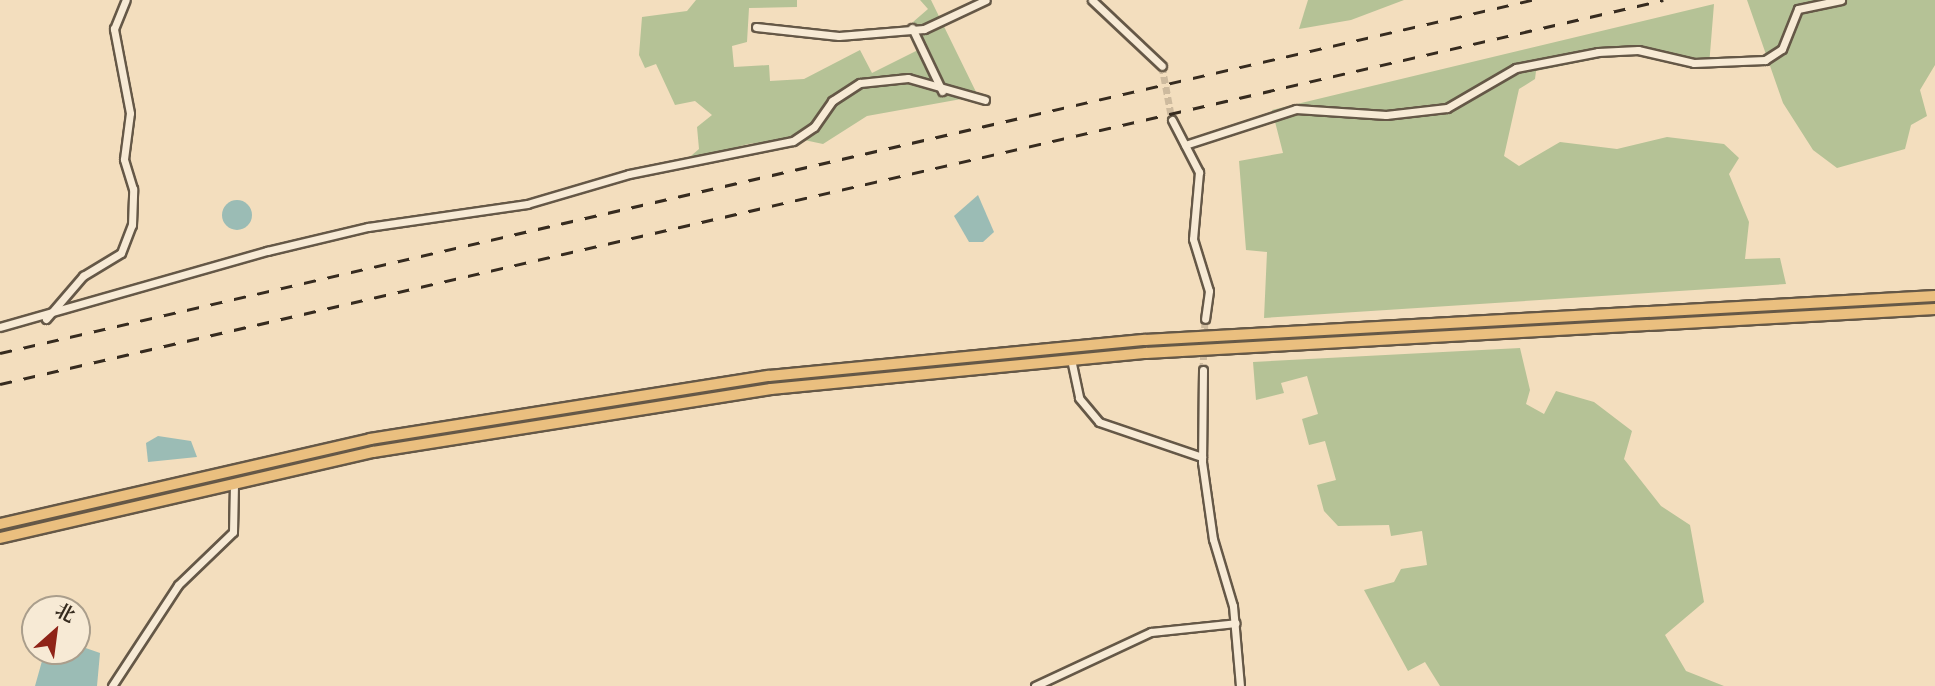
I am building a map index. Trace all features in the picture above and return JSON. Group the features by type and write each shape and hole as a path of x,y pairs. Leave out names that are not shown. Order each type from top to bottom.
{"main road":[{"path":"0,524 370,439 769,376 1145,340 1935,296"},
{"path":"0,538 234,483 619,410 1071,359 1935,309"}],"street":[{"path":"46,318 83,276 121,253 130,234 134,201 124,159 130,113 114,29 126,0"},
{"path":"755,27 839,36 930,28 986,0"},
{"path":"1092,0 1162,66"},
{"path":"1185,145 1207,133 1311,107 1387,115 1447,108 1516,68 1598,52 1638,50 1694,63 1765,60 1782,49 1798,9 1841,0"},
{"path":"912,28 942,91"},
{"path":"0,327 46,318 267,251 368,227 527,204 629,174 793,141 810,131 832,101 860,83 908,78 942,91 985,100"},
{"path":"1172,120 1199,172 1193,239 1209,290 1205,319"},
{"path":"1071,359 1079,398 1099,422 1202,457"},
{"path":"1203,370 1202,457 1213,539 1236,623 1233,648 1240,686"},
{"path":"112,686 183,580 233,532 234,483"},
{"path":"1035,686 1151,632 1236,623"}],"green space":[{"path":"696,0 797,0 797,7 749,8 747,42 732,46 734,67 769,65 770,81 804,79 860,50 872,73 926,46 913,22 928,9 920,0 931,0 978,96 867,116 823,144 795,138 748,144 685,161 699,149 697,127 712,115 695,101 675,105 656,64 645,68 639,55 642,17 687,11"},
{"path":"1308,0 1404,0 1351,20 1299,29"},
{"path":"1747,0 1935,0 1935,65 1920,90 1927,116 1911,125 1905,149 1837,168 1813,150 1783,103"},
{"path":"1714,4 1709,66 1625,53 1536,71 1535,79 1519,89 1504,156 1519,166 1560,142 1617,149 1667,137 1724,144 1739,158 1729,174 1749,222 1745,259 1780,258 1786,284 1264,318 1267,252 1246,250 1239,161 1283,153 1272,110"},
{"path":"1520,348 1530,390 1526,404 1544,414 1556,391 1594,402 1632,431 1624,459 1661,506 1690,525 1704,602 1665,635 1686,671 1724,686 1440,686 1425,662 1408,671 1364,590 1394,582 1401,569 1427,565 1422,531 1391,536 1389,525 1338,526 1324,511 1317,485 1336,480 1325,441 1309,445 1302,419 1318,414 1307,376 1281,383 1284,393 1256,400 1253,362"}],"water":[{"path":"978,195 994,232 983,242 969,242 954,216"},
{"path":"237,200 248,204 252,215 248,226 237,230 226,226 222,215 226,204"},
{"path":"158,436 191,441 197,457 148,462 146,443"},
{"path":"91,650 100,653 97,686 35,686 41,665 91,665"}],"tunnel":[{"path":"1162,66 1172,120"},
{"path":"1203,370 1205,319"}],"railway":[{"path":"0,353 1532,0"},
{"path":"0,384 1663,0"}]}
